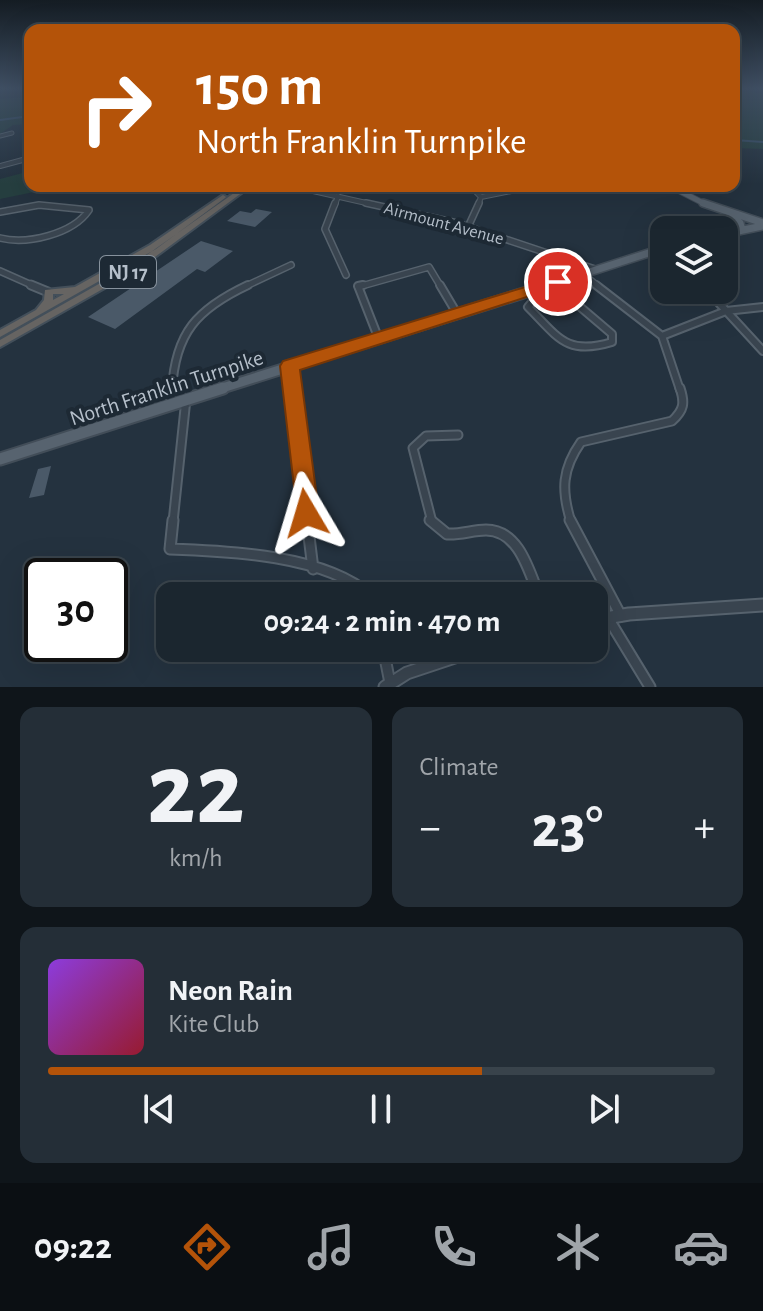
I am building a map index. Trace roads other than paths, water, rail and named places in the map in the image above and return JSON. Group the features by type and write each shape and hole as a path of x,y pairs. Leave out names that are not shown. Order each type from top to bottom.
{"highway":[{"name":"NJ 17","path":"0,334 94,283 171,235 229,192"},
{"name":"NJ 17","path":"0,344 137,266 240,192"},
{"path":"27,320 47,304 48,292 73,291 94,283"}],"main road":[{"path":"682,192 738,221 742,230"},
{"path":"712,207 763,225"},
{"path":"738,231 763,225"},
{"name":"North Franklin Turnpike","path":"0,459 456,312 536,292 650,252"}],"street":[{"path":"0,136 12,133"},
{"path":"0,166 24,160"},
{"name":"Airmount Avenue","path":"319,192 468,227 595,269"},
{"path":"476,192 481,197"},
{"path":"481,197 506,192"},
{"path":"338,196 325,229 346,275"},
{"path":"468,227 481,197"},
{"path":"0,212 39,205 89,210 86,215 35,242 22,244 0,238"},
{"path":"171,404 176,353 197,318 221,299 291,265"},
{"path":"378,337 358,286 368,281 429,267 456,312"},
{"path":"0,271 48,292"},
{"path":"583,274 662,336 684,401 681,413 668,423 581,442 567,458 561,481 569,518 621,616"},
{"path":"536,292 565,294 612,334 612,342 587,351 572,348 528,307 536,292"},
{"path":"720,304 763,351"},
{"path":"662,336 726,311 763,307"},
{"path":"290,366 313,569"},
{"path":"186,399 170,549 236,552 359,582"},
{"path":"458,435 426,436 413,448 430,520 447,534 488,530 505,535 518,549 533,582"},
{"path":"650,687 608,618 763,605"},
{"path":"385,662 388,685 407,673 440,662"}],"waterway":[{"path":"740,140 763,142"}]}
